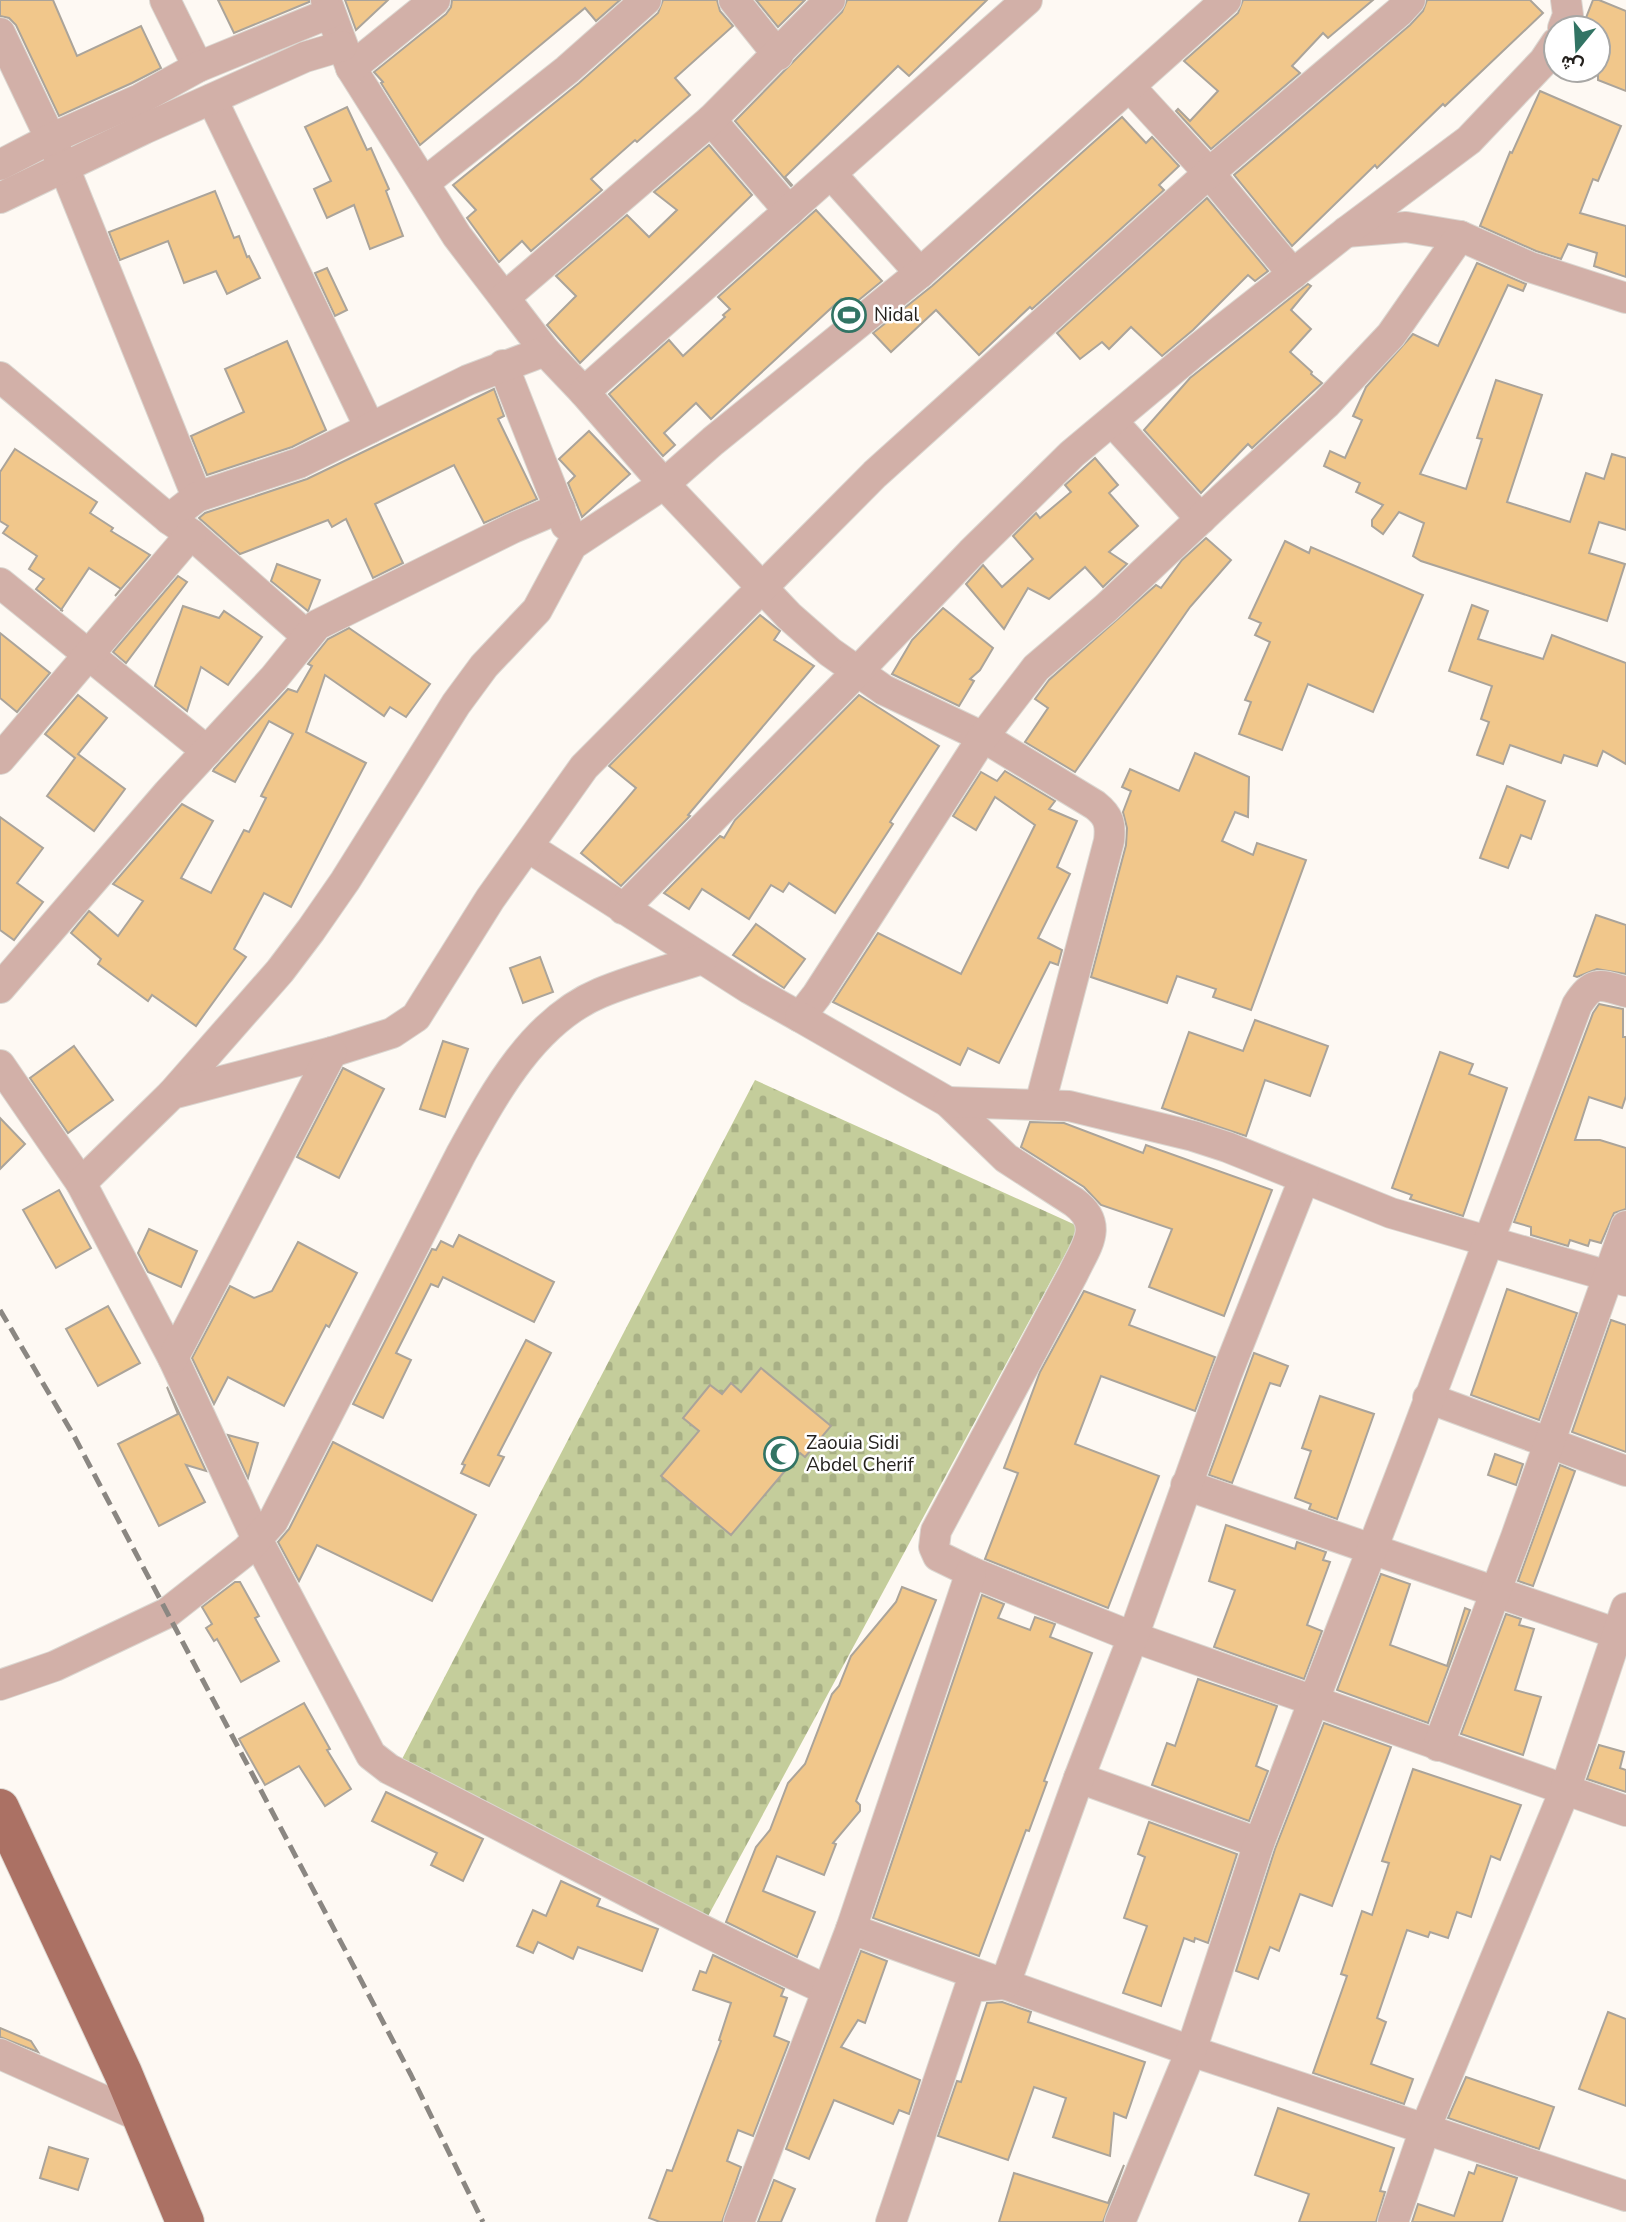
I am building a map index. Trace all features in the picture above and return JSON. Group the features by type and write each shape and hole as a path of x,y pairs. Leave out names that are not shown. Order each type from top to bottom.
{"main road":[{"path":"0,1808 123,2073 185,2222"}],"street":[{"path":"166,0 198,67"},
{"path":"0,198 305,57 346,57 435,0"},
{"path":"424,183 567,70 646,0"},
{"path":"734,0 778,55"},
{"path":"505,298 711,120 830,0"},
{"path":"584,392 1027,0"},
{"path":"81,1183 172,1094 280,971 345,881 456,704 484,666 537,610 572,545 664,484 920,273 1226,0"},
{"path":"172,1094 332,1052 392,1033 416,1017 489,899 584,767 875,474 1209,173 1410,0"},
{"path":"0,165 50,139 140,99 198,67 293,27 328,7 346,57 457,236 545,351 664,484 789,616 830,652 884,690 983,737 1095,805 1107,816 1110,822 1109,841 1040,1104"},
{"path":"293,27 305,57"},
{"path":"0,33 64,167 197,497"},
{"path":"623,909 971,553 1072,454 1346,232 1469,140 1542,63"},
{"path":"1130,87 1209,173 1293,274"},
{"path":"212,99 370,428"},
{"path":"711,120 789,211"},
{"path":"831,174 920,273"},
{"path":"1346,232 1406,227 1460,236 1530,267 1626,298"},
{"path":"800,1017 817,995 983,737 1035,668 1106,608 1326,404 1391,335 1460,236"},
{"path":"0,759 89,655 180,527 197,497 299,463 503,365 545,351"},
{"path":"503,365 572,545"},
{"path":"0,377 306,635"},
{"path":"1112,421 1201,519"},
{"path":"0,988 274,678 306,635 329,617 560,508"},
{"path":"0,583 207,751"},
{"path":"528,847 702,959 948,1102 1006,1158 1089,1216 1092,1229 1073,1275 936,1531 934,1548 938,1556 971,1572 1133,1637 1626,1811"},
{"path":"0,1685 55,1665 167,1613 230,1564 257,1539 273,1521 432,1209 486,1110 513,1069 541,1036 576,1006 599,993 702,959"},
{"path":"1120,2222 1191,2051 1259,1843 1577,1005 1586,990 1592,986 1601,985 1626,992"},
{"path":"173,1358 332,1052"},
{"path":"0,1065 81,1183 173,1358 257,1539 371,1755 389,1769 739,1949 827,1990"},
{"path":"948,1102 1040,1104 1091,1110 1193,1136 1391,1213 1617,1278"},
{"path":"1005,1984 1133,1637 1230,1363 1304,1179"},
{"path":"1438,1746 1549,1443 1617,1278 1626,1226"},
{"path":"1428,1398 1626,1471"},
{"path":"1186,1485 1495,1592 1622,1621 1566,1790 1424,2129 1393,2222"},
{"path":"739,2222 850,1929 971,1572"},
{"path":"1079,1778 1259,1843"},
{"path":"850,1929 1191,2051 1626,2196"},
{"path":"891,2222 970,1987 1005,1984"},
{"path":"0,2054 141,2117"}],"green space":[{"path":"755,1080 1080,1227 707,1918 401,1761"}],"building":[{"path":"0,0 53,0 77,56 141,26 161,68 59,116 16,25 9,18 0,16"},
{"path":"218,0 309,0 309,2 234,33"},
{"path":"345,0 388,0 356,30"},
{"path":"452,0 620,0 596,21 585,8 420,145 381,83 383,82 374,72 446,14"},
{"path":"663,0 717,0 720,11 733,26 675,78 690,95 591,179 602,190 531,251 522,241 499,262 467,218 476,210 453,185 579,83 658,13"},
{"path":"756,0 805,0 778,27"},
{"path":"847,0 987,0 909,76 898,66 785,177 791,186 735,121 842,12"},
{"path":"1243,0 1373,0 1328,38 1323,33 1292,66 1300,73 1211,149 1176,111 1178,109 1190,121 1218,91 1184,61 1238,13"},
{"path":"1427,0 1530,0 1543,13 1377,168 1375,165 1292,246 1234,175 1410,25 1423,11"},
{"path":"1593,0 1626,11 1626,91 1608,84 1612,84 1612,14 1588,14"},
{"path":"1540,91 1621,126 1598,181 1593,179 1580,213 1626,226 1626,277 1594,266 1597,253 1568,244 1561,259 1480,226 1510,152 1512,153"},
{"path":"347,107 367,150 371,148 389,189 386,191 403,236 370,249 354,205 327,218 314,189 331,181 305,127"},
{"path":"1122,117 1146,143 1152,137 1179,166 1159,185 1164,190 979,355 936,310 891,352 873,333 932,286"},
{"path":"709,145 752,195 580,363 547,325 576,296 556,276 627,215 649,237 677,210 654,192"},
{"path":"215,191 234,238 239,236 247,257 249,256 260,278 227,294 216,271 184,283 168,241 120,260 109,232"},
{"path":"1207,198 1268,271 1255,281 1248,275 1193,330 1162,356 1131,327 1109,349 1102,342 1080,359 1057,333"},
{"path":"816,210 882,281 849,308 841,299 711,419 696,403 664,433 675,445 663,456 609,394 669,340 683,356 725,317 723,315 730,309 718,297"},
{"path":"1477,263 1526,284 1523,291 1508,285 1420,474 1466,489 1482,439 1477,438 1496,380 1542,395 1507,502 1570,522 1586,473 1604,479 1612,454 1626,458 1626,530 1599,522 1589,553 1625,564 1607,621 1421,561 1413,556 1424,523 1399,512 1383,534 1372,526 1372,520 1383,505 1356,492 1360,483 1324,466 1330,451 1345,458 1362,420 1353,416 1366,387 1413,334 1438,346"},
{"path":"327,268 347,310 335,316 315,273"},
{"path":"1308,284 1311,286 1291,310 1311,329 1290,352 1322,383 1252,448 1248,444 1201,493 1144,430 1190,378"},
{"path":"287,341 326,430 292,447 207,475 191,436 244,412 225,369"},
{"path":"494,389 504,416 498,419 537,499 484,523 454,465 375,504 403,563 373,578 346,519 332,527 328,520 240,554 199,518 205,513 307,479"},
{"path":"589,431 630,474 582,517 568,483 575,476 559,459"},
{"path":"15,449 97,502 90,513 113,528 111,531 150,555 121,589 89,568 61,610 36,589 44,579 29,569 37,556 3,533 8,526 0,521 0,472"},
{"path":"1095,458 1118,485 1109,493 1138,526 1109,552 1127,564 1103,587 1085,567 1049,599 1028,588 1004,629 966,584 983,565 1002,587 1033,559 1013,536 1036,513 1040,518 1071,492 1065,485"},
{"path":"1206,538 1231,560 1190,607 1075,772 1025,742 1048,708 1035,699 1049,680 1156,585 1161,588 1182,560"},
{"path":"1285,541 1309,553 1311,547 1423,595 1373,712 1308,684 1282,750 1239,734 1251,702 1245,700 1270,642 1255,635 1261,623 1249,618"},
{"path":"277,564 320,580 308,611 271,581"},
{"path":"178,576 187,582 126,663 113,652"},
{"path":"1472,605 1488,611 1478,639 1543,659 1552,635 1626,663 1626,764 1603,751 1597,766 1564,755 1561,763 1510,745 1503,764 1477,755 1489,722 1481,719 1492,686 1449,671"},
{"path":"183,606 219,618 224,611 262,637 228,685 201,667 187,711 155,686"},
{"path":"943,608 993,648 980,670 970,679 974,681 959,706 892,674 912,640"},
{"path":"760,615 780,631 774,640 814,666 688,815 690,816 621,886 581,853 636,788 609,766"},
{"path":"349,628 430,684 406,717 390,707 384,716 325,675 306,732 366,763 291,907 264,893 234,949 246,957 196,1026 152,995 148,1001 98,964 101,959 71,933 89,911 118,936 143,901 113,884 182,804 213,821 181,878 211,893 244,830 249,832 266,798 261,796 293,734 269,721 235,782 213,771 214,769 288,689 297,692 312,666 308,664 328,639"},
{"path":"0,633 50,673 17,712 0,698"},
{"path":"78,695 107,718 78,754 125,789 94,831 47,796 75,758 45,734"},
{"path":"859,695 939,746 890,822 893,824 835,913 789,883 783,892 771,885 749,919 702,889 689,909 664,893 720,836 724,838 735,820"},
{"path":"1195,753 1249,777 1248,817 1235,812 1222,841 1253,855 1257,843 1306,860 1251,1010 1213,997 1216,989 1177,976 1167,1003 1091,977 1126,845 1127,828 1123,812 1131,791 1122,787 1130,769 1179,791"},
{"path":"1005,771 1055,801 1049,809 1077,821 1057,867 1070,874 1038,938 1062,950 1058,965 1050,962 999,1063 968,1048 960,1065 833,1002 878,933 961,974 1035,825 995,797 976,830 953,816 981,772 997,781"},
{"path":"1507,786 1545,801 1531,839 1521,835 1508,868 1480,858"},
{"path":"0,817 43,848 17,883 43,902 14,940 0,930"},
{"path":"1596,915 1626,925 1626,974 1597,969 1574,976"},
{"path":"756,924 805,959 784,988 733,955"},
{"path":"540,957 553,992 523,1003 510,968"},
{"path":"1599,1004 1623,1009 1626,1096 1622,1108 1589,1097 1575,1140 1600,1140 1626,1148 1626,1209 1614,1213 1601,1243 1590,1240 1588,1246 1570,1240 1568,1246 1531,1235 1531,1227 1514,1222 1593,1013"},
{"path":"1255,1020 1328,1046 1310,1096 1265,1080 1246,1136 1162,1108 1189,1032 1243,1051"},
{"path":"443,1041 468,1049 445,1117 420,1109"},
{"path":"74,1046 113,1100 68,1133 30,1078"},
{"path":"1440,1052 1473,1064 1469,1074 1507,1088 1463,1216 1410,1199 1412,1195 1392,1188"},
{"path":"343,1068 384,1089 339,1178 297,1157"},
{"path":"0,1118 25,1144 0,1169"},
{"path":"1030,1122 1064,1123 1143,1153 1146,1145 1272,1190 1224,1316 1149,1287 1172,1229 1101,1205 1084,1187 1021,1147"},
{"path":"59,1190 91,1248 56,1268 23,1210"},
{"path":"149,1229 197,1251 181,1287 148,1272 138,1253"},
{"path":"459,1235 554,1282 534,1322 443,1277 438,1287 431,1284 396,1353 411,1360 383,1418 353,1404 432,1249 436,1250 441,1241 453,1247"},
{"path":"298,1242 357,1273 329,1327 326,1325 284,1406 228,1377 214,1404 192,1358 230,1286 254,1298 272,1291"},
{"path":"1507,1289 1577,1313 1539,1420 1471,1395"},
{"path":"1084,1291 1135,1310 1129,1325 1215,1357 1195,1411 1101,1376 1075,1444 1159,1476 1108,1608 985,1559 1018,1473 1004,1468 1040,1372"},
{"path":"108,1306 140,1363 98,1386 66,1329"},
{"path":"1611,1320 1626,1325 1626,1452 1572,1432"},
{"path":"526,1340 551,1353 498,1455 504,1457 489,1486 461,1473 465,1465 462,1464"},
{"path":"1254,1353 1288,1366 1280,1386 1270,1383 1232,1483 1209,1475"},
{"path":"761,1368 831,1426 805,1457 800,1453 731,1535 661,1476 699,1431 683,1418 710,1385 722,1394 731,1383 741,1392"},
{"path":"167,1387 206,1471 186,1465 205,1502 159,1526 118,1444 178,1414"},
{"path":"1320,1396 1374,1414 1337,1519 1309,1509 1311,1504 1295,1498 1311,1451 1302,1448"},
{"path":"228,1435 258,1443 248,1478"},
{"path":"333,1442 476,1515 432,1601 317,1545 299,1581 278,1542 289,1529"},
{"path":"1495,1454 1523,1464 1516,1485 1488,1475"},
{"path":"1560,1465 1575,1471 1533,1586 1518,1581"},
{"path":"1226,1525 1295,1549 1297,1542 1326,1552 1323,1560 1330,1562 1307,1625 1322,1631 1304,1679 1214,1647 1235,1590 1209,1581"},
{"path":"1381,1574 1410,1584 1390,1645 1447,1666 1465,1608 1470,1610 1428,1723 1337,1690"},
{"path":"235,1582 240,1582 259,1616 255,1618 279,1661 241,1682 217,1639 214,1641 206,1628 212,1624 202,1607"},
{"path":"902,1587 936,1600 856,1801 860,1805 860,1811 833,1843 836,1844 824,1875 777,1856 763,1891 815,1912 797,1957 726,1922 756,1847 770,1830 788,1783 805,1764 832,1694 839,1686 851,1656 896,1602"},
{"path":"982,1595 1004,1604 998,1618 1030,1630 1035,1617 1055,1624 1050,1637 1092,1653 1044,1781 1047,1782 1029,1831 1026,1830 979,1956 873,1918"},
{"path":"1506,1614 1521,1619 1519,1625 1534,1629 1515,1690 1541,1697 1523,1755 1461,1734"},
{"path":"1198,1679 1277,1706 1256,1766 1268,1771 1249,1821 1152,1785 1167,1743 1175,1746"},
{"path":"304,1703 330,1749 327,1750 351,1789 325,1806 299,1766 265,1785 239,1739"},
{"path":"1324,1723 1391,1747 1332,1906 1300,1894 1279,1951 1270,1947 1258,1979 1236,1971 1275,1849"},
{"path":"1599,1745 1624,1752 1620,1768 1626,1770 1626,1792 1587,1779"},
{"path":"1413,1769 1521,1805 1500,1860 1491,1856 1471,1917 1457,1912 1448,1938 1430,1932 1428,1937 1407,1930 1377,2018 1386,2022 1371,2064 1413,2079 1404,2104 1313,2073 1347,1976 1341,1974 1362,1911 1372,1915 1389,1863 1382,1861"},
{"path":"386,1792 483,1839 463,1881 431,1865 437,1853 372,1821"},
{"path":"1149,1822 1237,1854 1208,1943 1195,1938 1194,1942 1184,1938 1161,2006 1123,1993 1147,1926 1124,1918 1145,1857 1138,1854"},
{"path":"561,1881 600,1899 597,1906 658,1929 642,1971 578,1947 573,1959 538,1942 533,1953 517,1946 533,1910 546,1916"},
{"path":"861,1951 887,1961 865,2023 858,2020 841,2047 920,2080 909,2114 899,2110 893,2124 834,2100 809,2159 786,2149"},
{"path":"713,1955 784,1989 781,1996 787,1998 774,2036 789,2042 753,2136 738,2130 727,2161 741,2167 722,2222 660,2222 649,2218 667,2170 672,2171 721,2041 719,2040 731,2003 693,1990 700,1971 706,1973"},
{"path":"1002,2002 1031,2012 1028,2022 1145,2062 1126,2118 1114,2113 1110,2156 1053,2137 1066,2098 1034,2087 1008,2160 938,2136 957,2081 961,2082 987,2003"},
{"path":"1608,2012 1626,2019 1626,2106 1579,2089"},
{"path":"0,2028 31,2041 38,2052 0,2037"},
{"path":"1466,2077 1554,2107 1539,2149 1448,2118"},
{"path":"1278,2108 1394,2148 1380,2191 1385,2192 1376,2222 1299,2222 1309,2194 1255,2175"},
{"path":"49,2147 88,2159 78,2190 40,2178"},
{"path":"1124,2165 1103,2222 999,2222 1014,2173 1108,2203"},
{"path":"1477,2165 1517,2178 1502,2222 1412,2222 1418,2204 1454,2216 1469,2172 1474,2174"},
{"path":"774,2180 795,2189 781,2222 758,2222"}],"railway":[{"path":"0,1310 74,1436 411,2075 483,2222"}],"place":[{"name":"Nidal","path":"849,315"},
{"name":"Zaouia Sidi Abdel Cherif","path":"781,1454"}]}
